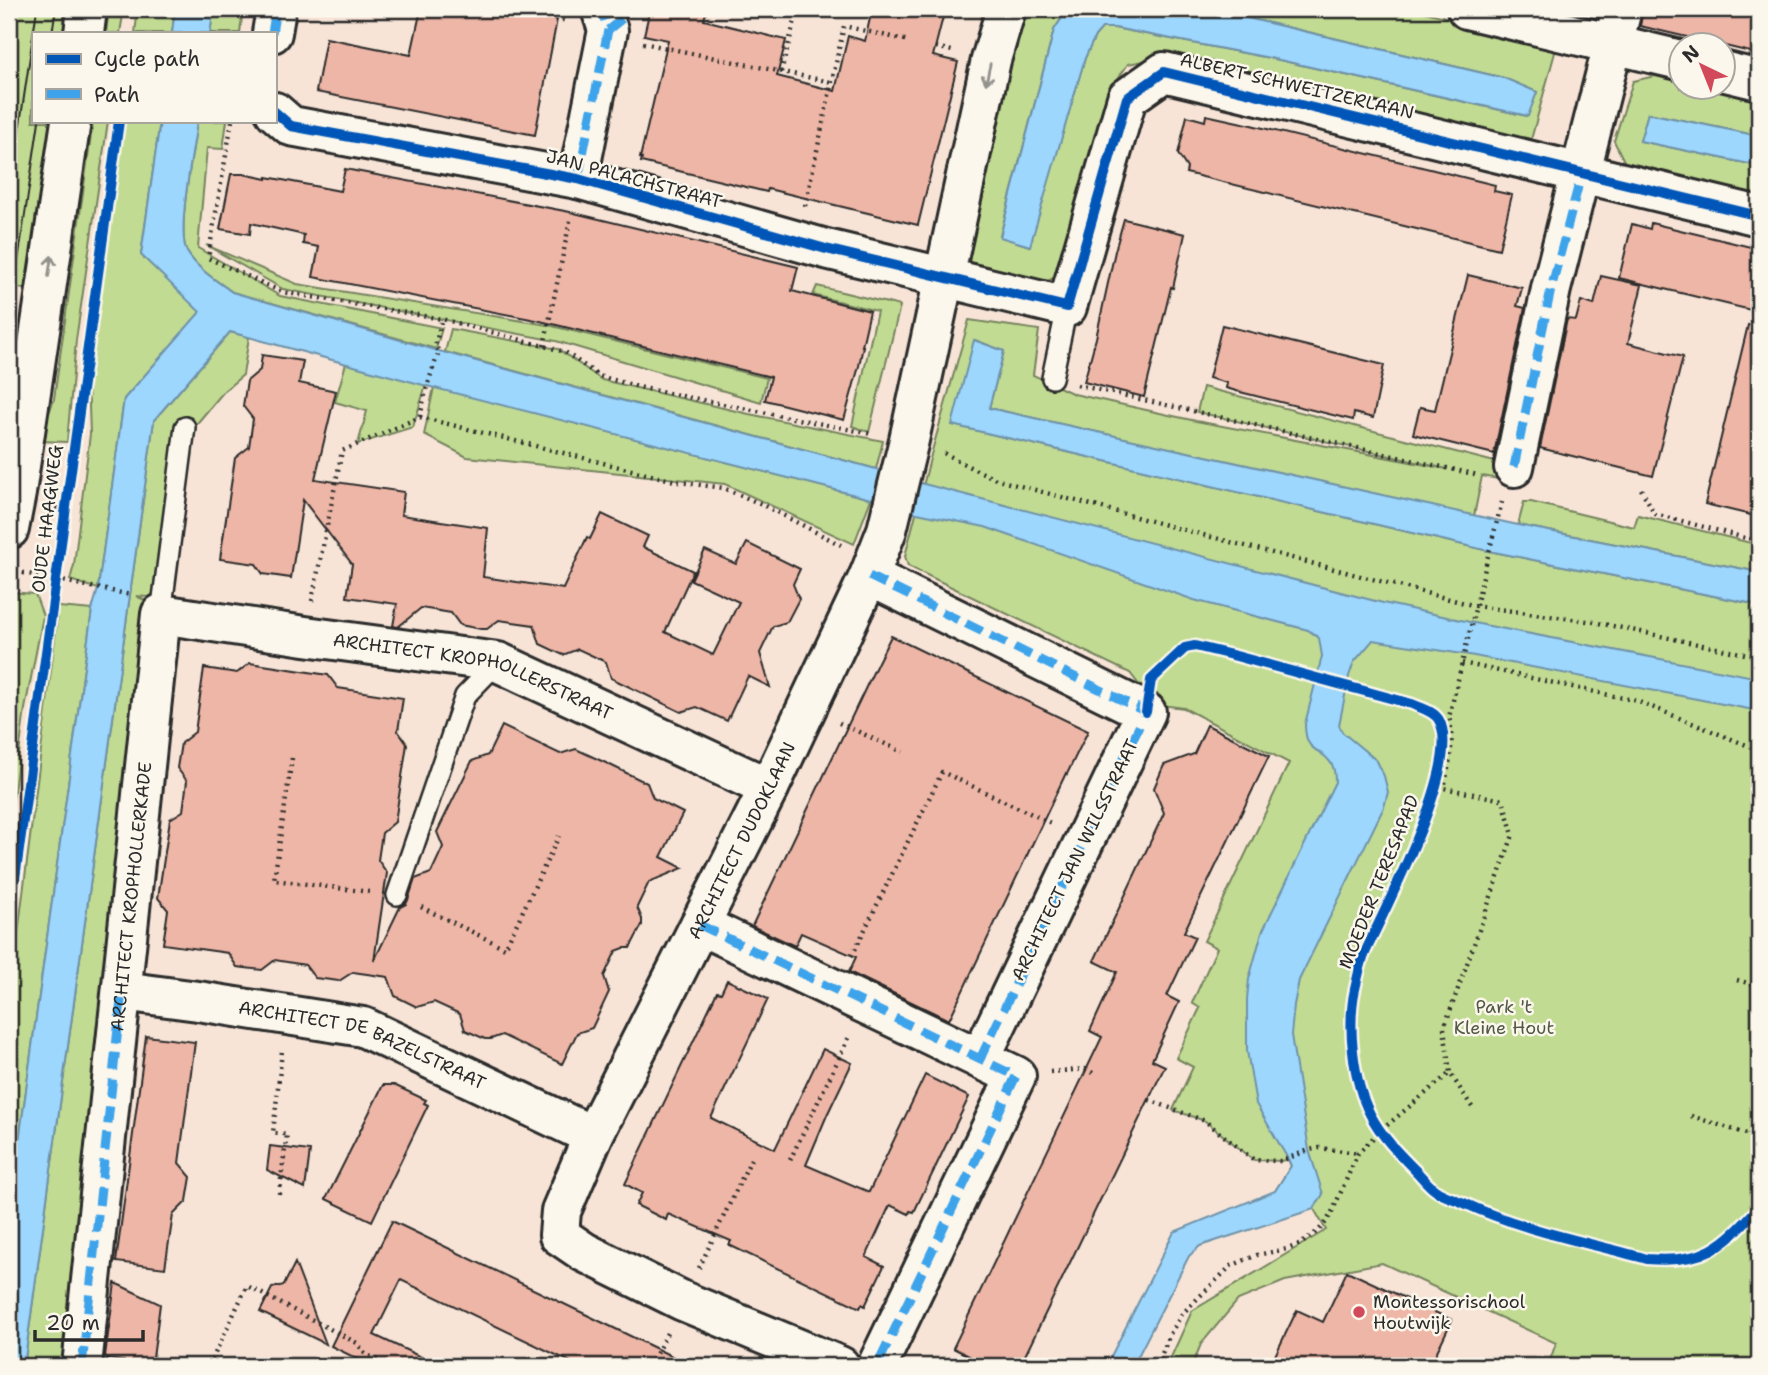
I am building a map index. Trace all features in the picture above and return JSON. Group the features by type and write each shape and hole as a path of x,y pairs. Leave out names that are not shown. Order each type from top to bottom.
{"street":[{"path":"84,32 88,9"},
{"path":"272,32 276,9"},
{"path":"905,454 991,60 1006,9"},
{"path":"1467,9 1617,26 1666,52"},
{"path":"578,179 613,21"},
{"path":"1498,471 1551,289 1617,26"},
{"name":"ALBERT SCHWEITZERLAAN","path":"1067,307 1126,98 1164,72 1759,216"},
{"path":"1736,74 1759,80"},
{"name":"JAN PALACHSTRAAT","path":"276,113 291,125 578,179 945,279"},
{"name":"OUDE HAAGWEG","path":"9,529 71,122"},
{"path":"945,279 1067,307"},
{"name":"ARCHITECT DUDOKLAAN","path":"683,1301 584,1252 559,1235 561,1211 593,1136 769,788 869,576 887,530 905,454"},
{"name":"ARCHITECT JAN WILSSTRAAT","path":"869,576 1146,712 979,1059"},
{"name":"ARCHITECT KROPHOLLERSTRAAT","path":"147,605 305,636 498,662 769,788"},
{"name":"ARCHITECT KROPHOLLERKADE","path":"82,1366 122,991 147,605"},
{"path":"700,925 1016,1076 877,1366"},
{"name":"ARCHITECT DE BAZELSTRAAT","path":"122,991 363,1027 593,1136"},
{"path":"683,1301 840,1366"}],"lane":[{"name":"ALBERT SCHWEITZERLAAN","path":"1052,378 1067,307"},
{"name":"ARCHITECT KROPHOLLERKADE","path":"147,605 185,427"},
{"path":"397,895 465,696 498,662"}],"path":[{"path":"514,9 613,21 781,72 831,82"},
{"path":"781,72 798,9"},
{"path":"798,241 844,26 909,41"},
{"path":"232,122 208,258 282,292 442,319 544,345 565,352 599,376 643,388 847,430 905,454 936,448 998,480 1476,606 1594,622 1759,657"},
{"path":"544,345 578,179"},
{"path":"420,417 426,388 439,351 435,346 442,319"},
{"path":"1052,378 1197,413 1498,471"},
{"path":"305,636 342,451 420,417 679,482 723,488 839,543 869,576"},
{"path":"1641,489 1655,514 1757,541 1759,539"},
{"path":"1472,1107 1450,1073 1444,1028 1513,835 1503,800 1444,788 1452,745 1449,717 1500,508"},
{"path":"9,570 57,575 147,605"},
{"path":"1462,663 1637,701 1759,750"},
{"path":"807,708 903,752"},
{"path":"790,1160 850,997 942,772 1086,839"},
{"path":"1737,980 1759,986"},
{"path":"279,1194 288,1134 273,1133 285,1015"},
{"path":"1157,1366 1170,1334 1182,1314 1231,1266 1257,1255 1287,1250 1301,1244 1319,1230 1333,1210 1358,1153 1378,1126 1450,1073"},
{"path":"1750,1135 1759,1098"},
{"path":"1149,1100 1205,1121 1254,1160 1281,1161 1320,1148 1358,1153"},
{"path":"1691,1116 1750,1135 1759,1141"},
{"path":"1378,1126 1390,1142"},
{"path":"683,1301 751,1159"},
{"path":"209,1366 247,1286 357,1343 365,1354 390,1366"}],"green space":[{"path":"11,9 73,9 70,32 32,32 32,122 57,122 32,290 18,288 9,356"},
{"path":"109,9 124,9 120,32 106,32"},
{"path":"138,9 175,9 172,32 135,32"},
{"path":"214,9 243,9 240,32 210,32"},
{"path":"1017,9 1068,9 1054,30 1000,236 1029,246 1085,58 1095,36 1102,28 1114,28 1275,59 1527,116 1537,92 1504,78 1209,9 1413,9 1557,45 1529,147 1155,59 1128,64 1113,86 1065,272 1036,287 970,269 959,250"},
{"path":"1655,76 1666,79 1666,102 1736,102 1736,94 1759,99 1759,136 1648,113 1640,141 1759,166 1759,202 1629,171 1614,141 1633,81"},
{"path":"93,122 108,122 76,340 67,442 39,441 54,399"},
{"path":"121,122 160,122 141,255 201,312 124,399 98,589 70,580 90,434 87,351"},
{"path":"197,122 227,122 223,149 207,148 198,248 280,296 442,328 436,349 232,292 202,269 187,252 184,227"},
{"path":"206,245 297,284 548,325 767,378 761,402 556,341 283,289"},
{"path":"817,286 900,306 869,432 852,426 877,311 813,295"},
{"name":"Park 't Kleine Hout","path":"969,320 1039,330 1033,375 1074,394 1196,421 1447,469 1197,412 1203,387 1514,467 1510,481 1482,476 1474,516 989,408 1004,351 975,340 953,425 1489,551 1759,605 1759,1366 1548,1366 1556,1343 1382,1263 1285,1281 1238,1300 1201,1344 1192,1366 1167,1366 1192,1311 1326,1230 1314,1209 1275,1191 1291,1166 1288,1159 1254,1160 1205,1121 1173,1110 1193,1067 1176,1058 1200,1008 1192,1003 1217,948 1204,941 1289,763 1184,708 1154,704 1130,673 908,566 905,556"},
{"path":"451,329 558,349 602,380 883,441 876,469 445,352"},
{"path":"230,332 249,337 243,375 225,390 183,440 159,598 136,596 162,608 69,1366 24,1366 154,420"},
{"path":"346,363 426,385 413,427 358,444 367,411 335,402"},
{"path":"434,387 871,499 854,544 725,484 467,457 424,435"},
{"path":"1524,502 1634,527 1638,515 1759,545 1759,572 1518,525"},
{"path":"9,592 35,594 43,616 25,709 9,829"},
{"path":"59,607 92,610 9,1214 9,1005"}],"water":[{"path":"175,9 214,9 210,32 172,32"},
{"path":"1068,9 1209,9 1504,78 1537,92 1528,116 1275,59 1115,28 1102,28 1095,36 1085,58 1030,246 1000,237 1054,30"},
{"path":"1648,113 1759,136 1759,166 1640,141"},
{"path":"160,122 197,122 187,189 184,242 187,252 196,264 232,292 924,484 1383,603 1759,678 1759,711 1469,655 1373,640 1354,662 1339,725 1342,732 1377,761 1388,792 1384,807 1299,980 1291,1035 1309,1150 1323,1194 1314,1209 1200,1246 1189,1256 1133,1366 1106,1366 1174,1232 1275,1191 1291,1166 1256,1104 1247,1051 1247,999 1249,979 1262,932 1335,782 1332,765 1311,746 1306,734 1305,724 1322,656 1319,638 1308,630 1194,600 985,527 917,513 230,332 154,420 24,1366 9,1366 9,1214 92,610 98,589 124,399 200,312 141,255"},
{"path":"974,340 1004,351 989,408 1518,525 1759,572 1759,605 1489,551 952,425"}],"building":[{"path":"421,9 484,9 526,17 527,9 559,9 535,135 316,92 326,38 411,55"},
{"path":"650,9 707,9 704,20 786,40 777,76 835,91 848,36 865,41 872,9 945,9 933,56 958,62 918,225 641,162 668,40 644,35"},
{"path":"1643,9 1759,9 1759,54 1736,49 1736,32 1666,32 1640,26"},
{"path":"1206,115 1495,185 1494,191 1512,195 1499,249 1186,173 1187,168 1178,154 1187,116 1205,121"},
{"path":"345,169 570,212 798,267 792,291 870,311 844,420 765,400 771,377 536,320 313,277 319,247 303,244 304,235 251,223 250,234 220,229 231,174 267,177 340,191"},
{"path":"1124,219 1185,234 1144,397 1084,382"},
{"path":"1651,223 1759,249 1759,312 1619,278 1632,224 1650,229"},
{"path":"1468,275 1522,288 1517,306 1525,308 1494,454 1413,434 1420,407 1435,410"},
{"path":"1601,276 1642,285 1628,343 1683,357 1653,476 1540,448 1567,319 1576,320 1581,301 1594,305"},
{"path":"1222,325 1384,365 1373,418 1354,413 1353,420 1226,388 1227,383 1209,378"},
{"path":"1748,325 1759,327 1759,517 1705,504"},
{"path":"262,355 303,361 299,383 336,391 315,479 404,492 401,515 488,528 483,577 563,589 587,537 590,539 602,514 648,536 643,547 693,571 665,632 713,655 739,602 691,580 705,550 736,564 747,543 800,569 793,584 799,599 787,622 773,626 760,653 770,687 748,676 727,721 697,707 681,712 611,678 606,662 578,649 563,655 540,644 534,625 499,620 487,629 481,629 460,625 451,613 421,608 398,627 393,626 397,604 347,597 352,564 303,500 291,578 263,574 256,564 220,559 235,458 249,447 253,419 243,406 247,381 260,370"},
{"path":"891,636 1088,731 949,1020 849,972 856,957 801,933 795,946 752,926"},
{"path":"250,663 328,675 338,688 403,698 398,731 407,744 395,822 382,833 378,860 387,873 374,961 400,907 408,900 415,879 431,873 443,847 437,832 472,761 488,755 502,726 560,754 576,749 606,763 647,783 653,798 683,813 661,857 683,868 649,882 637,907 642,925 630,948 616,951 604,976 609,992 592,1028 577,1033 562,1064 502,1035 485,1039 465,1030 460,1014 434,1002 417,1007 395,996 388,977 353,972 339,981 315,978 305,965 275,960 262,970 237,967 228,953 163,944 168,910 158,898 170,819 183,811 187,781 177,768 181,743 195,732 204,668 237,673"},
{"path":"1207,725 1269,756 1184,932 1195,937 1167,996 1179,1002 1152,1060 1165,1066 1020,1366 989,1366 953,1348 1102,1037 1090,1031 1117,972 1094,961 1164,813 1154,788 1164,765 1194,754"},
{"path":"727,980 768,999 711,1118 775,1149 823,1049 852,1063 806,1165 869,1192 925,1075 969,1097 914,1212 910,1211 909,1214 890,1205 866,1257 884,1266 865,1306 862,1304 860,1308 729,1245 731,1241 668,1214 666,1220 636,1205 642,1193 625,1184 717,992 721,993"},
{"path":"146,1036 195,1042 179,1163 191,1177 187,1201 173,1215 165,1268 116,1262"},
{"path":"383,1085 394,1085 426,1100 424,1103 428,1105 372,1221 326,1199"},
{"path":"270,1146 310,1151 305,1189 267,1170"},
{"path":"392,1221 692,1366 579,1366 401,1280 374,1335 440,1366 372,1366 331,1346"},
{"path":"295,1263 326,1344 260,1312 272,1288 284,1285"},
{"path":"1347,1271 1452,1320 1430,1366 1270,1366 1297,1310 1323,1322"},
{"path":"115,1283 160,1304 152,1366 123,1366 124,1361 107,1359 105,1356"}],"tram line":[{"path":"34,32 37,9"},
{"path":"52,32 56,9"},
{"path":"9,198 32,43"},
{"path":"9,321 39,122"}],"marked path":[{"path":"272,32 276,9"},
{"path":"578,179 608,30 601,9"},
{"path":"608,30 634,9"},
{"path":"1514,467 1551,289 1582,172"},
{"path":"869,576 1146,712 980,1059"},
{"path":"700,925 1016,1076 877,1366"},
{"path":"82,1366 122,991"}],"cycle path":[{"path":"276,113 291,126 578,179 826,249 1067,307 1127,98 1164,72 1759,216"},
{"path":"9,922 119,122"},
{"name":"MOEDER TERESAPAD","path":"1146,712 1151,680 1185,648 1195,646 1412,704 1431,712 1439,720 1444,740 1431,800 1404,870 1363,957 1355,989 1352,1019 1353,1053 1359,1086 1370,1114 1379,1130 1432,1188 1445,1196 1508,1221 1647,1259 1683,1259 1711,1250 1734,1233 1759,1207"}],"place":[{"name":"Montessorischool Houtwijk","path":"1359,1312"}]}
